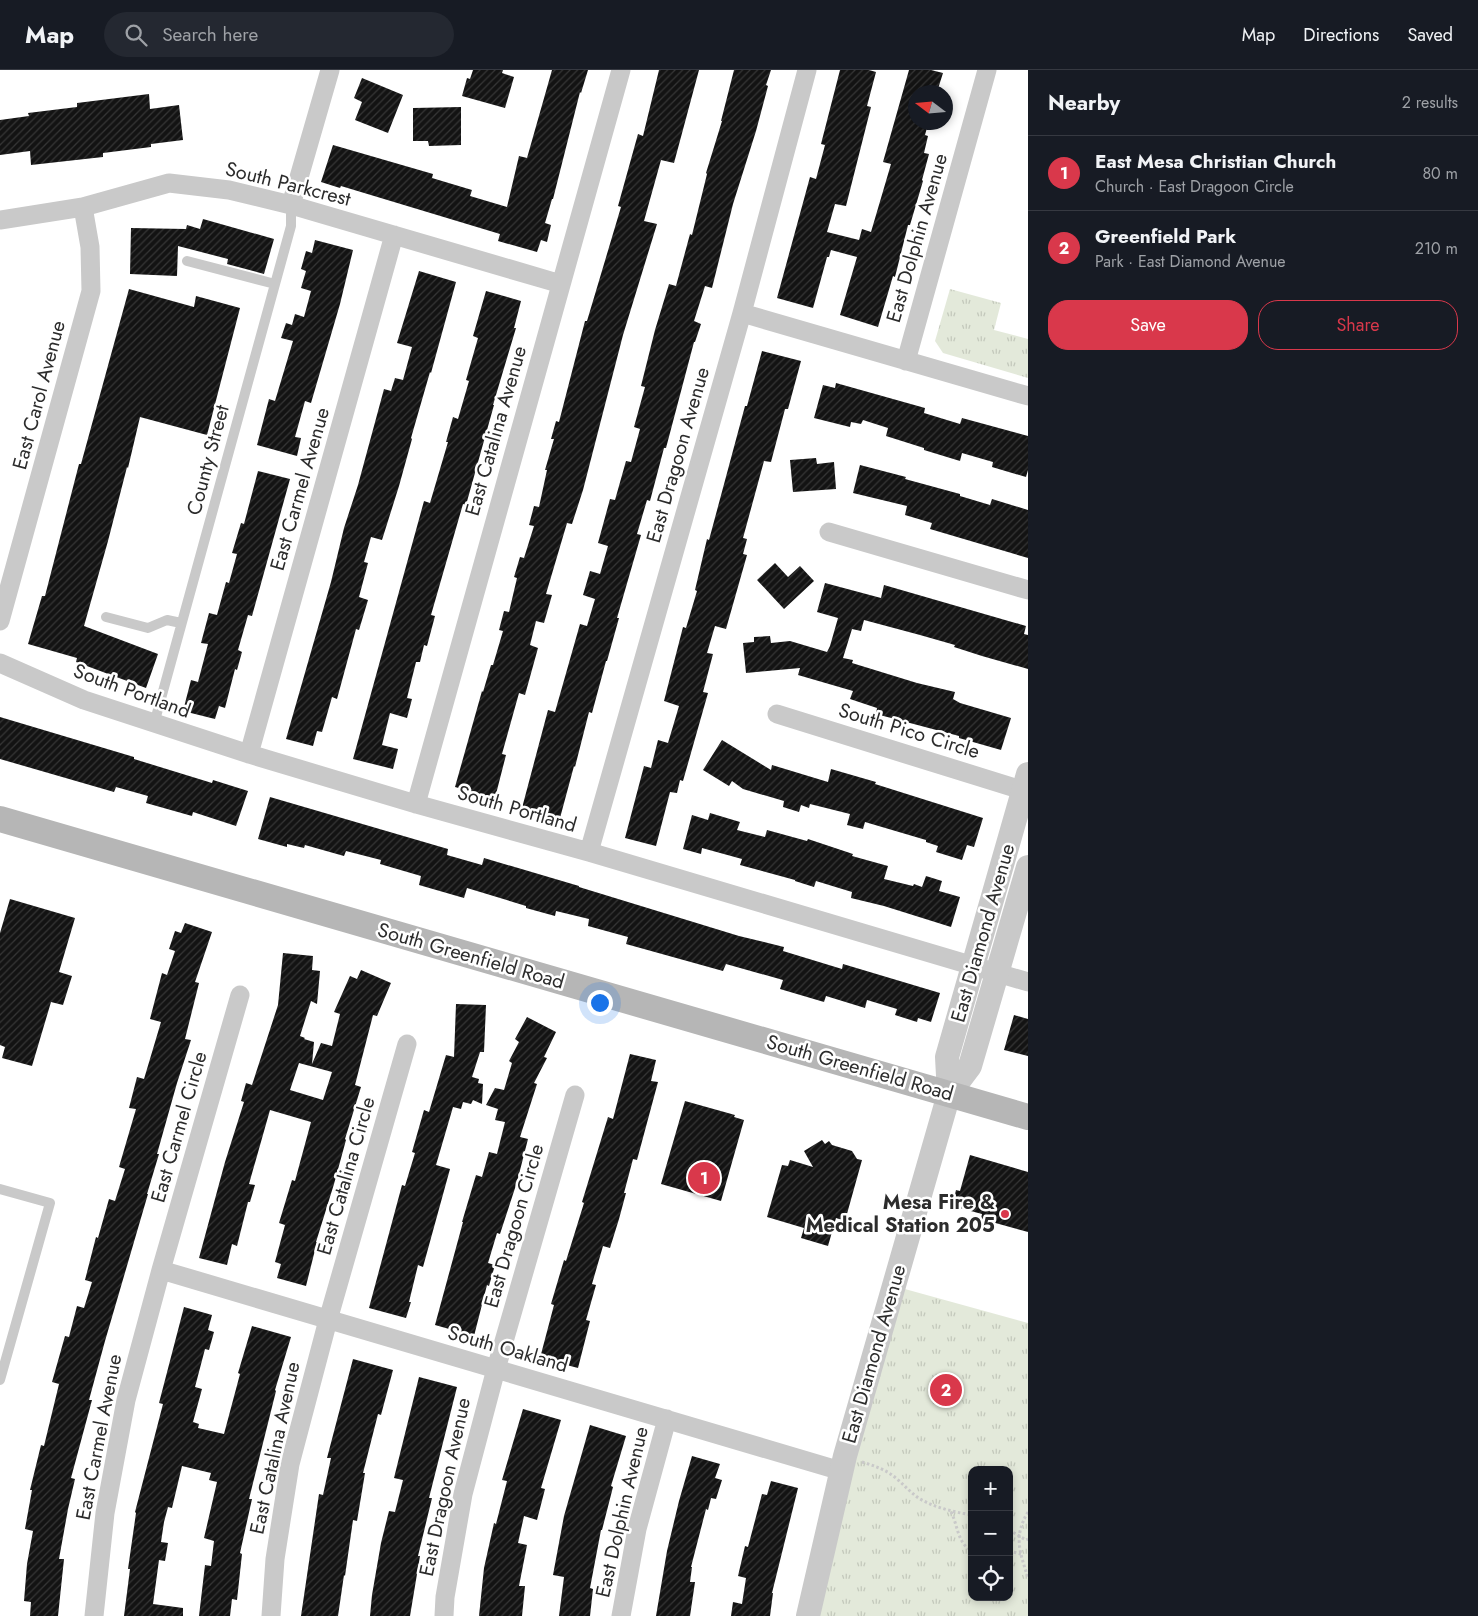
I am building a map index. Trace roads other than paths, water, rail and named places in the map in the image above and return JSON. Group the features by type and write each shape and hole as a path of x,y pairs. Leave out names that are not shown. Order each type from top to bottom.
{"main road":[{"name":"South Greenfield Road","path":"0,820 1028,1117"}],"street":[{"path":"291,205 330,70"},
{"name":"East Catalina Avenue","path":"416,804 621,70"},
{"name":"East Dragoon Avenue","path":"589,852 742,313 807,70"},
{"name":"East Dolphin Avenue","path":"906,360 987,70"},
{"name":"South Parkcrest","path":"0,220 83,207 169,183 229,190 291,205 561,284"},
{"name":"East Carol Avenue","path":"0,622 90,291 90,247 83,207"},
{"name":"East Carmel Avenue","path":"249,754 394,235"},
{"path":"742,313 1028,396"},
{"path":"829,532 1028,590"},
{"name":"South Portland","path":"0,663 84,700 249,754 1028,982"},
{"name":"South Pico Circle","path":"777,714 1026,785"},
{"name":"East Diamond Avenue","path":"808,1616 843,1464 949,1094 947,1057 1026,785"},
{"name":"East Diamond Avenue","path":"949,1094 970,1066 1028,867"},
{"name":"East Carmel Circle","path":"161,1270 240,995"},
{"name":"East Catalina Circle","path":"328,1320 408,1044"},
{"name":"East Dragoon Circle","path":"496,1369 575,1095"},
{"name":"East Carmel Avenue","path":"94,1616 105,1513 126,1400 161,1270"},
{"name":"South Oakland","path":"161,1270 667,1419 843,1464"},
{"name":"East Catalina Avenue","path":"271,1616 275,1559 290,1464 328,1320"},
{"name":"East Dragoon Avenue","path":"444,1616 445,1597 463,1494 496,1369"},
{"name":"East Dolphin Avenue","path":"621,1616 637,1529 667,1419"}],"lane":[{"name":"County Street","path":"154,724 291,226 291,205"},
{"path":"187,261 275,284"},
{"path":"106,617 148,628 167,620 181,623"},
{"path":"0,1189 50,1202 0,1380"}],"place":[{"name":"East Mesa Christian Church","path":"704,1178"},
{"name":"Mesa Fire & Medical Station 205","path":"1005,1214"},
{"name":"Greenfield Park","path":"946,1390"}]}
